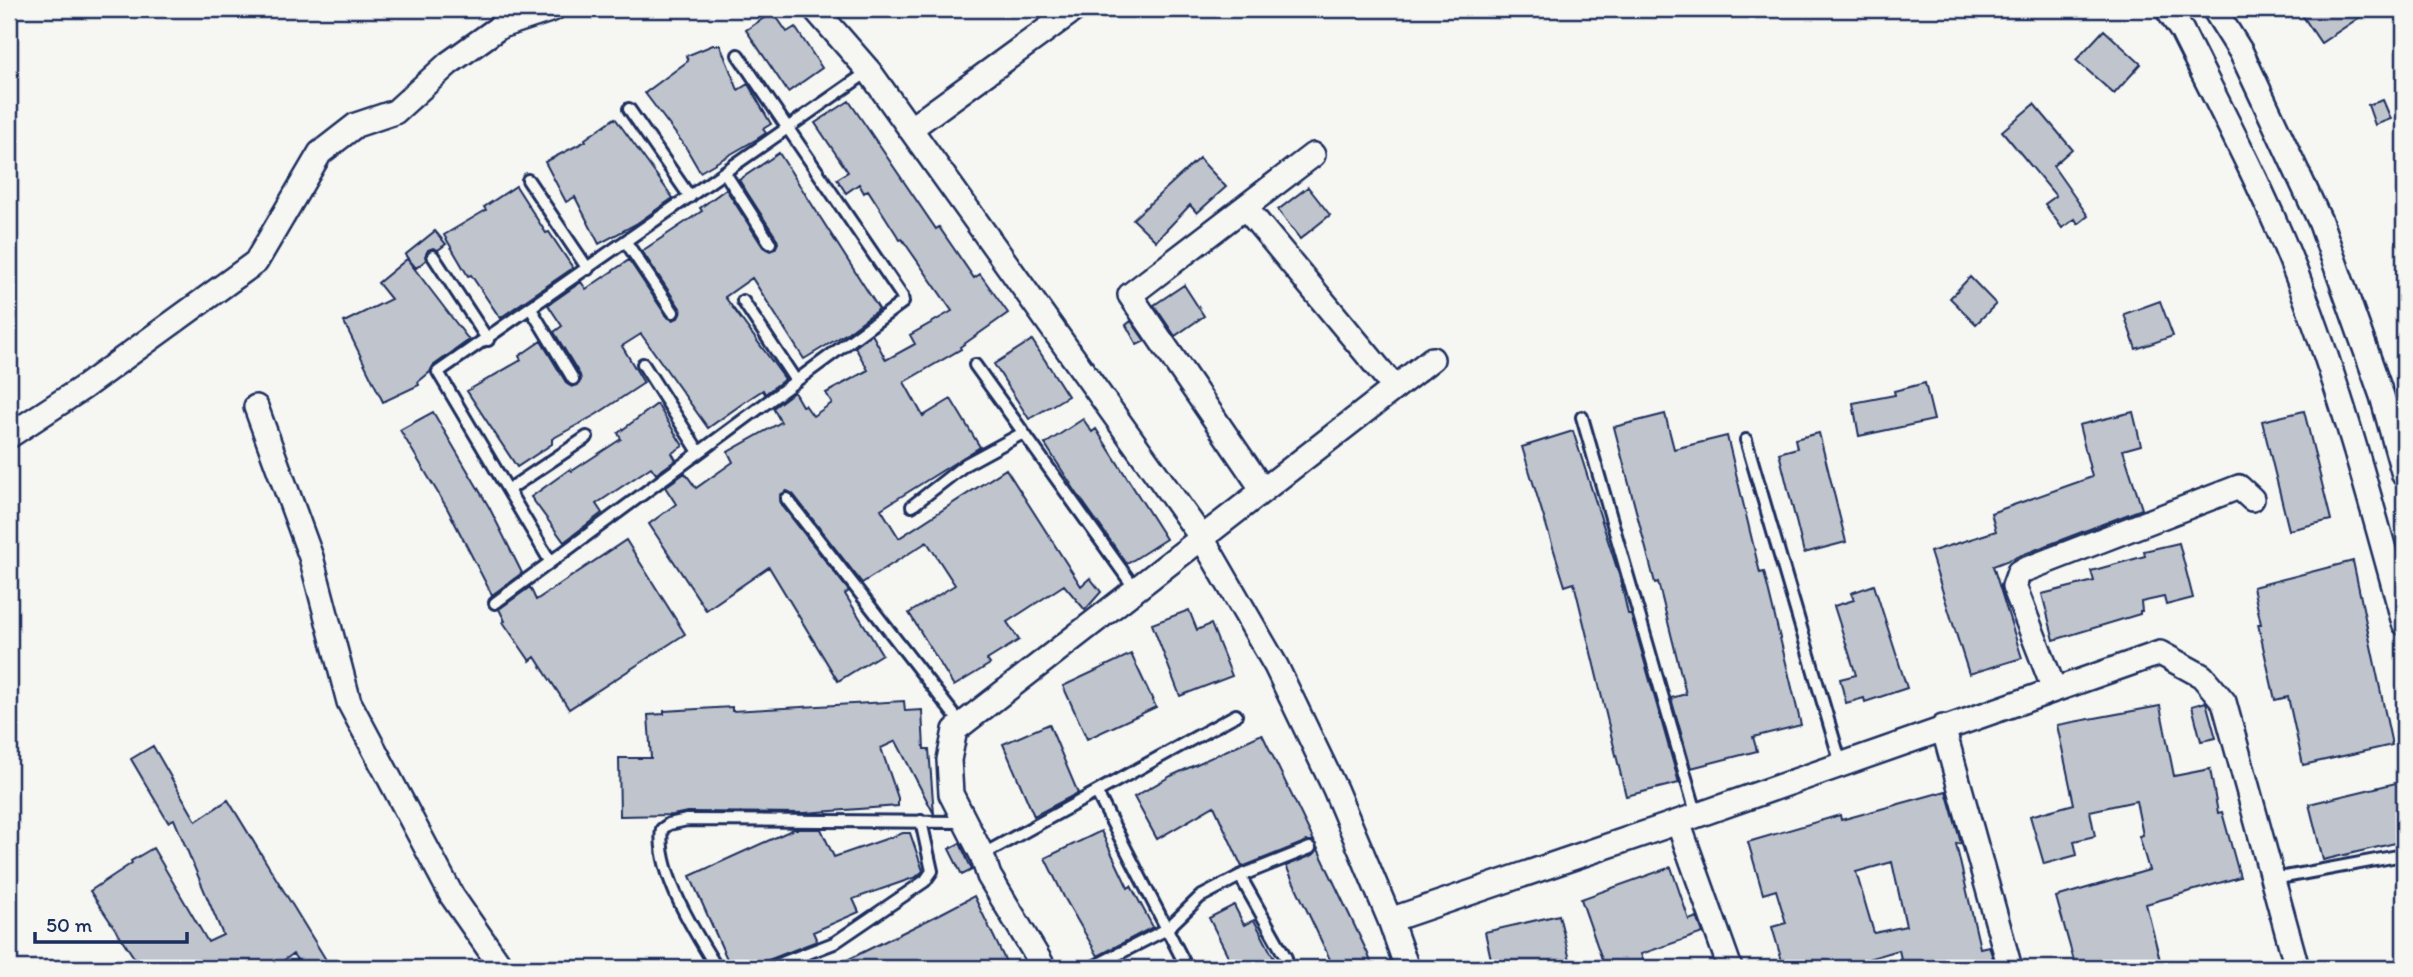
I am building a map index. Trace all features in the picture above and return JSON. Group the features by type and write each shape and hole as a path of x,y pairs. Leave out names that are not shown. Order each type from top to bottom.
{"street":[{"path":"9,436 163,331 256,262 320,153 356,125 394,112 449,64 501,26 553,9"},
{"path":"815,9 869,71 1202,538 1276,666 1335,789 1390,920 1407,968"},
{"path":"910,128 1075,9"},
{"path":"2167,9 2182,31 2255,178 2305,295 2348,419 2404,623"},
{"path":"2214,9 2241,52 2320,221 2382,396 2404,475"},
{"path":"1263,490 1130,295 1313,155"},
{"path":"1245,207 1395,388"},
{"path":"1044,968 989,876 982,855 951,794 949,760 955,730 1432,359"},
{"path":"256,407 311,557 348,702 452,896 502,968"},
{"path":"2054,690 2014,586 2019,572 2239,487 2252,499"},
{"path":"1390,920 1688,819 1943,727 2160,653 2202,676 2224,702 2297,968"},
{"path":"1943,727 2010,968"},
{"path":"1688,819 1730,968"}],"lane":[{"path":"495,603 903,302 902,296 738,55"},
{"path":"550,561 439,372 869,71"},
{"path":"629,108 690,198"},
{"path":"725,173 770,243"},
{"path":"528,180 588,269"},
{"path":"626,242 673,312"},
{"path":"433,256 488,340"},
{"path":"743,301 796,381"},
{"path":"531,309 573,379"},
{"path":"643,363 699,452"},
{"path":"975,365 1136,590"},
{"path":"1582,417 1688,819"},
{"path":"912,506 966,464 1023,433"},
{"path":"508,490 587,437"},
{"path":"1746,440 1840,764"},
{"path":"787,499 962,725"},
{"path":"982,855 1236,715"},
{"path":"1097,793 1187,968"},
{"path":"717,968 671,883 662,854 662,829 669,824 687,820 964,822"},
{"path":"769,968 834,943 925,881 932,871 920,821"},
{"path":"1091,968 1167,929 1200,897 1240,876 1310,848"},
{"path":"2274,879 2403,855"},
{"path":"1240,876 1286,958"}],"building":[{"path":"2298,9 2372,9 2321,43"},
{"path":"773,12 787,32 795,27 822,68 788,92 746,30"},
{"path":"2104,30 2141,64 2114,94 2076,60"},
{"path":"713,45 720,45 738,90 748,84 771,124 763,129 766,133 700,172 685,146 645,93 688,61 686,56"},
{"path":"2383,100 2391,119 2375,125 2368,105"},
{"path":"849,101 936,229 939,227 974,278 980,274 1008,313 960,347 961,349 904,382 923,416 951,399 980,447 881,509 899,538 1006,469 1081,586 1090,578 1101,592 1085,610 1064,585 1007,622 1019,640 987,660 990,664 954,686 909,613 955,585 927,542 862,583 793,494 787,491 780,495 781,504 849,591 845,594 882,654 838,681 769,567 706,610 649,524 676,504 665,487 685,473 696,488 733,462 728,452 781,422 773,408 794,392 802,406 805,405 813,416 832,403 826,393 868,370 855,347 872,334 886,360 915,344 910,335 952,311 902,239 900,240 868,190 864,193 859,184 846,193 837,179 848,172 815,123"},
{"path":"2034,104 2072,149 2053,166 2088,216 2078,224 2075,219 2062,228 2045,204 2056,196 2002,131"},
{"path":"615,118 673,198 636,224 599,244 575,197 566,202 545,162 586,141 585,139"},
{"path":"779,153 879,309 847,333 804,359 752,278 725,297 785,379 765,394 763,390 708,428 641,334 622,346 644,383 552,439 552,444 517,467 467,391 521,360 519,356 541,341 567,384 572,387 578,385 580,375 554,332 562,326 548,305 581,282 586,289 629,260 667,317 673,320 678,318 680,308 642,251 702,211 700,208 726,189 763,247 770,251 775,249 777,239 739,180"},
{"path":"1199,158 1226,187 1197,213 1190,205 1156,241 1133,219"},
{"path":"516,186 546,233 549,232 573,268 500,318 471,275 468,276 444,235 486,210 484,207"},
{"path":"1308,187 1330,215 1300,239 1278,210"},
{"path":"435,231 446,244 438,250 428,250 426,260 416,268 405,255"},
{"path":"407,259 469,340 433,366 418,382 419,385 383,402 344,322 391,299 378,283"},
{"path":"1970,277 1996,304 1976,324 1950,298"},
{"path":"1184,285 1204,316 1175,336 1154,305"},
{"path":"2160,301 2173,336 2136,349 2124,314"},
{"path":"1131,321 1145,341 1137,345 1126,325"},
{"path":"1032,340 1068,396 1029,419 994,364"},
{"path":"1925,383 1934,420 1859,436 1853,403 1895,395 1894,391"},
{"path":"657,404 683,446 672,453 676,460 656,474 651,467 596,504 602,513 564,542 531,497 570,469 572,471 621,439 618,433"},
{"path":"2304,411 2331,520 2289,530 2262,421"},
{"path":"433,412 489,507 522,573 492,595 447,508 400,430"},
{"path":"2133,412 2141,445 2123,450 2142,509 1993,566 2022,658 1969,674 1930,552 1996,531 1991,513 2092,477 2079,425"},
{"path":"1665,414 1674,449 1727,436 1760,573 1764,572 1801,725 1753,737 1757,751 1691,768 1671,698 1686,694 1658,582 1655,583 1614,427"},
{"path":"1083,419 1092,432 1096,429 1166,539 1127,564 1045,444"},
{"path":"1573,431 1620,578 1628,614 1631,614 1679,783 1626,796 1574,583 1565,586 1522,447"},
{"path":"1819,433 1846,542 1804,553 1779,453 1797,448 1795,439"},
{"path":"626,540 685,634 569,709 535,657 530,661 503,622 505,621 499,609 530,587 536,600"},
{"path":"2179,543 2193,598 2166,605 2164,597 2141,602 2140,614 2054,640 2042,594 2094,581 2091,571 2145,556 2144,551"},
{"path":"2353,561 2392,745 2303,765 2288,697 2275,700 2258,624 2261,624 2253,587"},
{"path":"1874,585 1907,688 1865,702 1864,698 1846,703 1840,679 1856,675 1834,606 1854,600 1851,593"},
{"path":"1189,610 1197,630 1211,624 1232,676 1180,696 1152,624"},
{"path":"1131,654 1156,707 1087,739 1063,686"},
{"path":"904,701 905,711 922,710 924,749 929,749 934,814 896,741 881,748 898,798 898,806 805,813 687,812 673,815 620,816 619,758 651,758 648,715 664,714 664,711 732,707 732,711"},
{"path":"2206,702 2216,738 2201,741 2192,706"},
{"path":"2160,706 2174,776 2210,769 2218,813 2222,812 2240,877 2146,904 2162,968 2076,968 2056,897 2149,870 2139,836 2143,835 2136,801 2090,811 2095,836 2074,841 2077,855 2044,864 2030,816 2074,804 2057,725"},
{"path":"1049,724 1078,793 1034,816 1003,744"},
{"path":"1262,734 1314,841 1307,841 1242,867 1214,806 1157,839 1134,797 1171,776"},
{"path":"153,746 196,821 228,800 331,968 303,968 293,954 272,968 141,968 90,891 153,848 208,942 223,935 174,819 168,822 131,759"},
{"path":"2404,781 2404,841 2323,860 2309,804"},
{"path":"1946,791 1961,843 1956,844 1980,948 1989,946 1996,968 1903,968 1899,950 1837,968 1784,968 1772,927 1786,923 1776,890 1763,894 1748,842 1840,815 1841,820","holes":["1892,862 1906,926 1874,933 1856,872"]},
{"path":"794,829 821,829 834,857 903,833 910,833 923,871 916,877 853,899 859,912 813,932 817,941 766,961 756,968 731,968 690,876"},
{"path":"1101,831 1128,888 1131,886 1153,927 1098,956 1045,858"},
{"path":"960,843 972,870 962,875 949,849"},
{"path":"1318,849 1373,968 1334,968 1286,866 1313,855"},
{"path":"1671,867 1689,920 1697,917 1703,933 1641,954 1646,968 1605,968 1581,899"},
{"path":"974,896 1009,968 831,968 938,915"},
{"path":"1234,905 1244,925 1254,920 1279,968 1234,968 1209,918"},
{"path":"1559,915 1572,968 1493,968 1485,932"}]}
